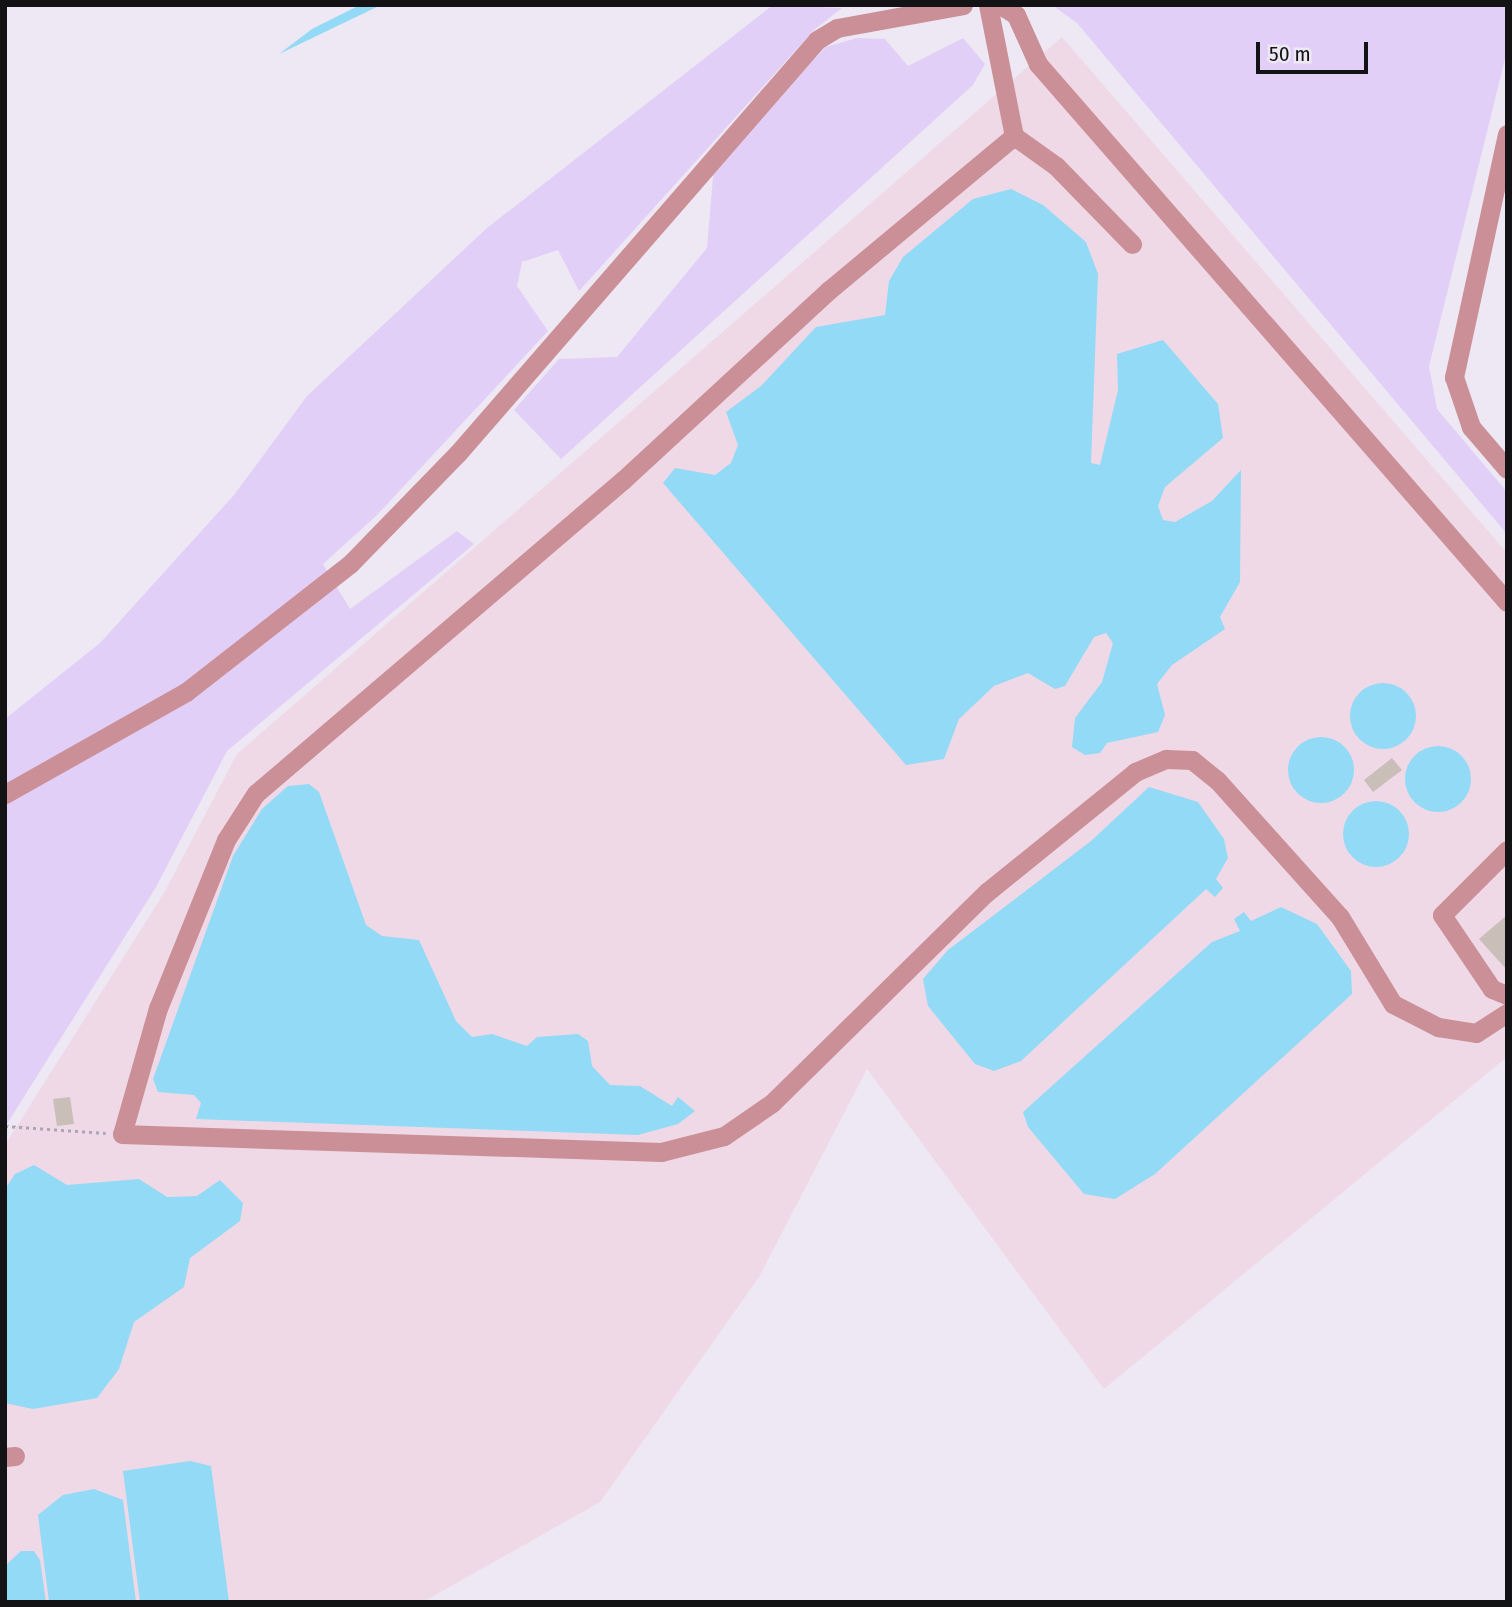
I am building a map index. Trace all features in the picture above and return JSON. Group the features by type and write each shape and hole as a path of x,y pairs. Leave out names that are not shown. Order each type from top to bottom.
{"street":[{"path":"5,794 186,692 350,564 458,453 817,40 837,28 963,5"},
{"path":"988,5 1014,136 1056,166 1132,244"},
{"path":"1000,5 1016,15 1038,64 1507,602"},
{"path":"1507,134 1454,377 1471,427 1507,469"},
{"path":"1014,136 829,290 623,480 256,793 226,840 158,1008 122,1134 661,1152 724,1136 772,1103 987,892 1135,772 1166,759 1192,761 1217,780 1340,917 1393,1004 1438,1027 1476,1032 1507,1013"},
{"path":"1507,850 1442,915 1444,926 1492,989 1507,995"}],"path":[{"path":"5,1126 122,1134"}],"shaded area":[{"path":"773,5 842,8 814,30 579,291 558,250 522,262 517,286 548,331 377,515 323,564 350,609 457,531 474,544 227,751 156,887 5,1127 5,719 100,643 234,495 307,396 487,228"},
{"path":"1052,5 1507,5 1507,51 1429,366 1437,409 1507,492 1507,534 1077,23"},
{"path":"1062,37 1507,553 1507,1057 1104,1389 867,1069 759,1277 600,1502 423,1602 5,1602 5,1145 164,893 237,754"},
{"path":"857,38 885,39 908,66 963,38 985,64 973,85 561,459 514,410 559,359 617,357 707,248 714,165 826,47"}],"water":[{"path":"360,5 381,5 279,54 312,29"},
{"path":"1011,189 1043,205 1086,242 1098,274 1091,463 1100,465 1118,390 1117,354 1163,340 1218,404 1223,438 1165,487 1158,506 1163,520 1175,522 1212,501 1241,470 1240,582 1220,617 1225,629 1172,665 1157,684 1165,715 1158,732 1107,743 1100,753 1085,755 1072,747 1075,718 1102,682 1113,643 1106,633 1094,637 1065,686 1055,689 1028,673 994,686 959,719 944,759 906,765 663,483 675,468 715,475 731,463 738,445 726,412 761,386 816,327 885,315 889,281 903,257 973,199"},
{"path":"1383,683 1396,685 1406,693 1414,703 1414,729 1406,739 1396,747 1383,749 1370,747 1360,739 1352,729 1350,716 1352,703 1360,693 1370,685"},
{"path":"1321,737 1334,739 1349,752 1354,770 1352,783 1339,798 1321,803 1308,801 1293,788 1288,770 1290,757 1303,742"},
{"path":"1438,746 1451,748 1461,756 1469,766 1469,792 1461,802 1451,810 1438,812 1425,810 1415,802 1407,792 1405,779 1407,766 1415,756 1425,748"},
{"path":"309,784 319,792 366,925 382,936 419,940 456,1021 472,1037 492,1034 527,1046 537,1037 578,1034 588,1041 592,1066 610,1085 640,1086 672,1106 678,1097 695,1111 678,1124 638,1135 196,1119 201,1103 194,1095 158,1092 153,1079 233,856 262,809 288,786"},
{"path":"1149,787 1198,802 1224,839 1228,858 1216,879 1223,888 1215,897 1206,889 1021,1061 994,1071 975,1064 928,1006 923,979 948,950 1091,841"},
{"path":"1376,801 1389,803 1404,816 1409,834 1407,847 1394,862 1376,867 1363,865 1348,852 1343,834 1345,821 1358,806"},
{"path":"1281,907 1317,924 1351,971 1352,994 1155,1174 1115,1199 1084,1194 1028,1127 1023,1112 1212,942 1240,931 1234,919 1244,912 1251,921"},
{"path":"34,1165 67,1185 139,1179 167,1197 197,1196 220,1180 243,1203 240,1221 190,1258 184,1287 134,1322 119,1369 97,1398 33,1409 5,1403 5,1189 15,1174"},
{"path":"190,1461 211,1466 229,1602 140,1602 123,1471"},
{"path":"94,1489 123,1500 136,1602 49,1602 38,1515 63,1495"},
{"path":"21,1551 34,1551 40,1560 46,1602 5,1602 5,1566"}],"building":[{"path":"1392,758 1402,770 1373,792 1364,780"},
{"path":"1507,915 1507,970 1479,939"},
{"path":"70,1097 74,1124 57,1126 53,1099"}]}
